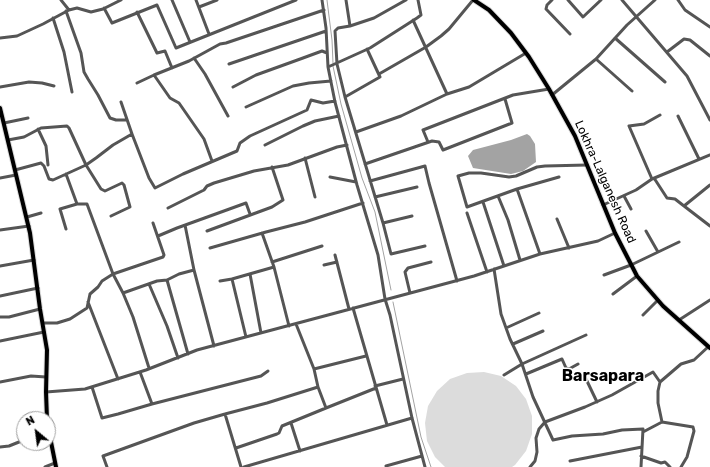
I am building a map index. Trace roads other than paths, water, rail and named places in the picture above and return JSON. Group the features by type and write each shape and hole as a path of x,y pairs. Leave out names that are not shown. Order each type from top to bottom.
{"main road":[{"name":"Lokhra-Lalganesh Road","path":"475,0 496,17 511,33 549,89 576,136 615,233 637,276 658,300 709,347"},
{"path":"0,108 29,226 47,350 47,411"},
{"path":"52,451 55,465"}],"street":[{"path":"61,0 67,11 81,53 84,72 88,80 110,118 116,120 127,120"},
{"path":"0,38 17,36 67,11 77,8 91,12 121,0"},
{"path":"172,0 190,42"},
{"path":"196,0 209,34"},
{"path":"199,7 217,0"},
{"path":"104,8 112,23 157,4 176,48 296,0"},
{"path":"322,0 329,67 335,101 356,182 378,255 385,299 390,315 412,418 425,467"},
{"path":"346,0 350,26"},
{"path":"406,0 374,18 336,30 337,64 345,97 391,254 426,246"},
{"path":"329,67 367,49 420,15 418,0"},
{"path":"345,97 380,77 379,74 426,47 449,29 475,0"},
{"path":"552,0 547,5 546,10 570,34"},
{"path":"568,0 583,17 600,0"},
{"path":"622,0 687,76 710,120"},
{"path":"678,0 685,10 710,27"},
{"path":"552,95 596,59 636,16 653,1"},
{"path":"137,83 194,58 220,44 226,44 324,10"},
{"path":"137,12 156,53 165,50 172,68"},
{"path":"53,18 64,52 72,92"},
{"path":"413,20 447,94"},
{"path":"229,64 326,31"},
{"path":"615,38 665,82"},
{"path":"667,52 684,39 690,40 710,56"},
{"path":"367,49 379,74"},
{"path":"233,86 322,51 328,53"},
{"path":"356,132 401,116 447,94 469,87 526,53"},
{"path":"194,58 205,74 212,90 228,116"},
{"path":"596,59 632,91"},
{"path":"154,75 170,98 179,103 204,140 212,161"},
{"path":"246,107 293,86 331,81"},
{"path":"0,87 29,82 54,86"},
{"path":"428,142 423,130 513,96 549,89"},
{"path":"365,164 428,142 440,142 443,150 512,123 505,99"},
{"path":"121,102 149,178 155,188 183,174 237,151 240,143 250,136 308,110 311,100 323,103 335,101"},
{"path":"660,115 644,124 629,126 653,179 667,199 675,199 710,226"},
{"path":"265,145 303,126 339,116"},
{"path":"678,116 699,159"},
{"path":"4,123 28,118"},
{"path":"8,140 24,137 38,129 45,127 67,126 86,165 102,191 122,184 124,185 130,207 128,210 111,216"},
{"path":"38,129 46,146 48,165"},
{"path":"0,131 6,132"},
{"path":"15,170 41,163 44,166 49,179 53,180 86,165 132,134"},
{"path":"168,208 204,190 207,186 214,183 254,170 288,165 337,147 347,145"},
{"path":"603,205 624,196 653,179 710,155"},
{"path":"305,158 315,197"},
{"path":"558,177 517,189 467,207 458,176 469,173 481,173 509,177 516,176 541,166 587,165"},
{"path":"370,181 425,166 457,281"},
{"path":"207,231 272,207 283,200 272,168"},
{"path":"66,174 77,204"},
{"path":"0,178 16,175"},
{"path":"330,177 356,182"},
{"path":"684,206 710,185"},
{"path":"375,197 417,186"},
{"path":"517,189 537,240 540,254"},
{"path":"498,196 508,220 520,260"},
{"path":"624,196 631,209"},
{"path":"483,202 504,266"},
{"path":"158,236 246,203 250,214"},
{"path":"210,248 305,222 363,203"},
{"path":"66,229 60,209 77,204 87,204 113,274 133,317 149,368"},
{"path":"27,217 41,213"},
{"path":"467,213 487,272"},
{"path":"383,224 412,216"},
{"path":"557,219 569,248"},
{"path":"43,324 57,323 70,319 86,308 90,294 102,281 113,274 163,257 164,255 153,223"},
{"path":"185,225 194,270 214,346"},
{"path":"0,230 29,226"},
{"path":"646,231 658,252"},
{"path":"262,233 274,267 289,326"},
{"path":"46,392 85,390 214,346 351,308 457,281 540,254 598,241 615,233"},
{"path":"604,275 631,265 679,242"},
{"path":"272,262 322,246"},
{"path":"335,256 376,387 386,425"},
{"path":"0,266 34,260"},
{"path":"324,265 337,262"},
{"path":"410,293 405,272 408,268 431,262"},
{"path":"220,280 232,279 274,267"},
{"path":"494,269 500,313 526,374 533,397 541,415 546,422 553,440 572,436 603,434 622,430 643,429 643,432"},
{"path":"123,294 157,281 167,280 178,274 194,270"},
{"path":"250,274 261,333"},
{"path":"613,294 637,276"},
{"path":"232,279 246,337"},
{"path":"167,280 188,354"},
{"path":"149,284 167,326 178,358"},
{"path":"0,296 38,288"},
{"path":"644,315 658,300"},
{"path":"679,320 710,300"},
{"path":"88,302 118,379"},
{"path":"0,318 40,309"},
{"path":"506,328 539,313"},
{"path":"296,324 314,370 318,387 326,408"},
{"path":"513,344 543,331"},
{"path":"0,341 44,332"},
{"path":"504,375 522,364 586,335"},
{"path":"662,422 658,403 660,382 681,364 694,360 709,347"},
{"path":"314,370 366,356"},
{"path":"526,374 562,359 566,368 569,369 578,364"},
{"path":"92,387 102,418 261,376 268,371"},
{"path":"140,372 152,404"},
{"path":"530,467 535,461 537,452 536,438 539,429 546,422 597,402 653,372 660,382"},
{"path":"0,382 31,376 46,377"},
{"path":"236,448 277,434 282,426 376,387 403,379"},
{"path":"586,379 597,402"},
{"path":"107,467 103,456 194,423 318,387"},
{"path":"225,414 242,467 412,418"},
{"path":"643,432 662,422 693,427 694,431 687,457 681,467"},
{"path":"291,423 300,450"},
{"path":"641,467 643,432"},
{"path":"0,447 16,443"},
{"path":"570,461 642,447"},
{"path":"386,466 422,456"},
{"path":"641,456 661,463 664,461 670,467"},
{"path":"45,467 55,465"}],"waterway":[{"path":"327,0 333,63"},
{"path":"333,66 341,104 362,178 375,212 391,290"},
{"path":"393,302 421,437 431,467"}],"district":[{"name":"Barsapara","path":"603,376"}]}
